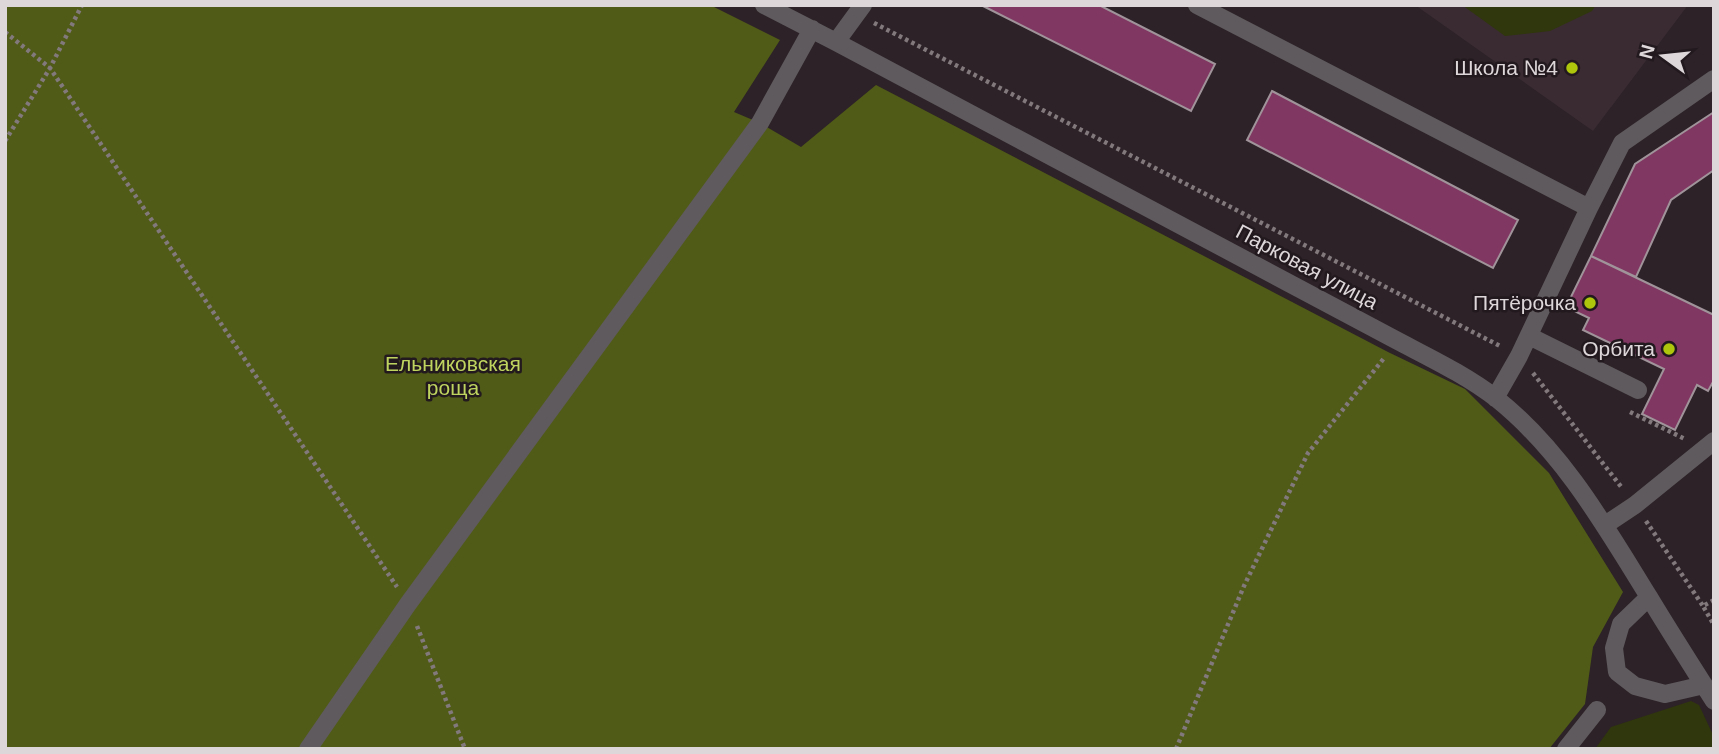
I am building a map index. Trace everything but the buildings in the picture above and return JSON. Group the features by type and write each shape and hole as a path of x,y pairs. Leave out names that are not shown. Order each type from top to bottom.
{"street":[{"name":"Парковая улица","path":"764,5 1396,340 1495,398 1523,422 1558,460 1605,525 1714,701"},
{"path":"1197,5 1589,208"},
{"path":"836,41 859,10"},
{"path":"308,749 408,604 760,123 812,29"},
{"path":"1495,398 1520,356 1622,143 1714,79"},
{"path":"1529,336 1638,390"},
{"path":"1605,525 1635,505 1714,441"},
{"path":"1649,597 1621,624 1614,648 1617,672 1635,686 1665,694 1704,685"},
{"path":"1566,749 1597,710"}],"path":[{"path":"5,141 50,68 82,5"},
{"path":"859,10 1520,356 1635,505 1714,625"},
{"path":"5,33 50,68 408,604 465,749"},
{"path":"1176,749 1244,586 1308,453 1396,340"},
{"path":"1703,606 1714,600"}],"shaded area":[{"name":"Школа №4","path":"1415,5 1688,5 1593,131"}],"green space":[{"name":"Ельниковская роща","path":"5,5 710,5 780,40 734,112 760,123 801,147 876,85 1388,352 1465,389 1549,473 1623,592 1593,647 1585,704 1549,749 5,749"},
{"path":"1462,5 1596,5 1592,11 1550,31 1505,36"},
{"path":"1691,701 1699,705 1714,737 1714,749 1595,749 1611,727"}],"place":[{"name":"Школа №4","path":"1572,68"},
{"name":"Пятёрочка","path":"1590,303"},
{"name":"Орбита","path":"1669,349"}]}
